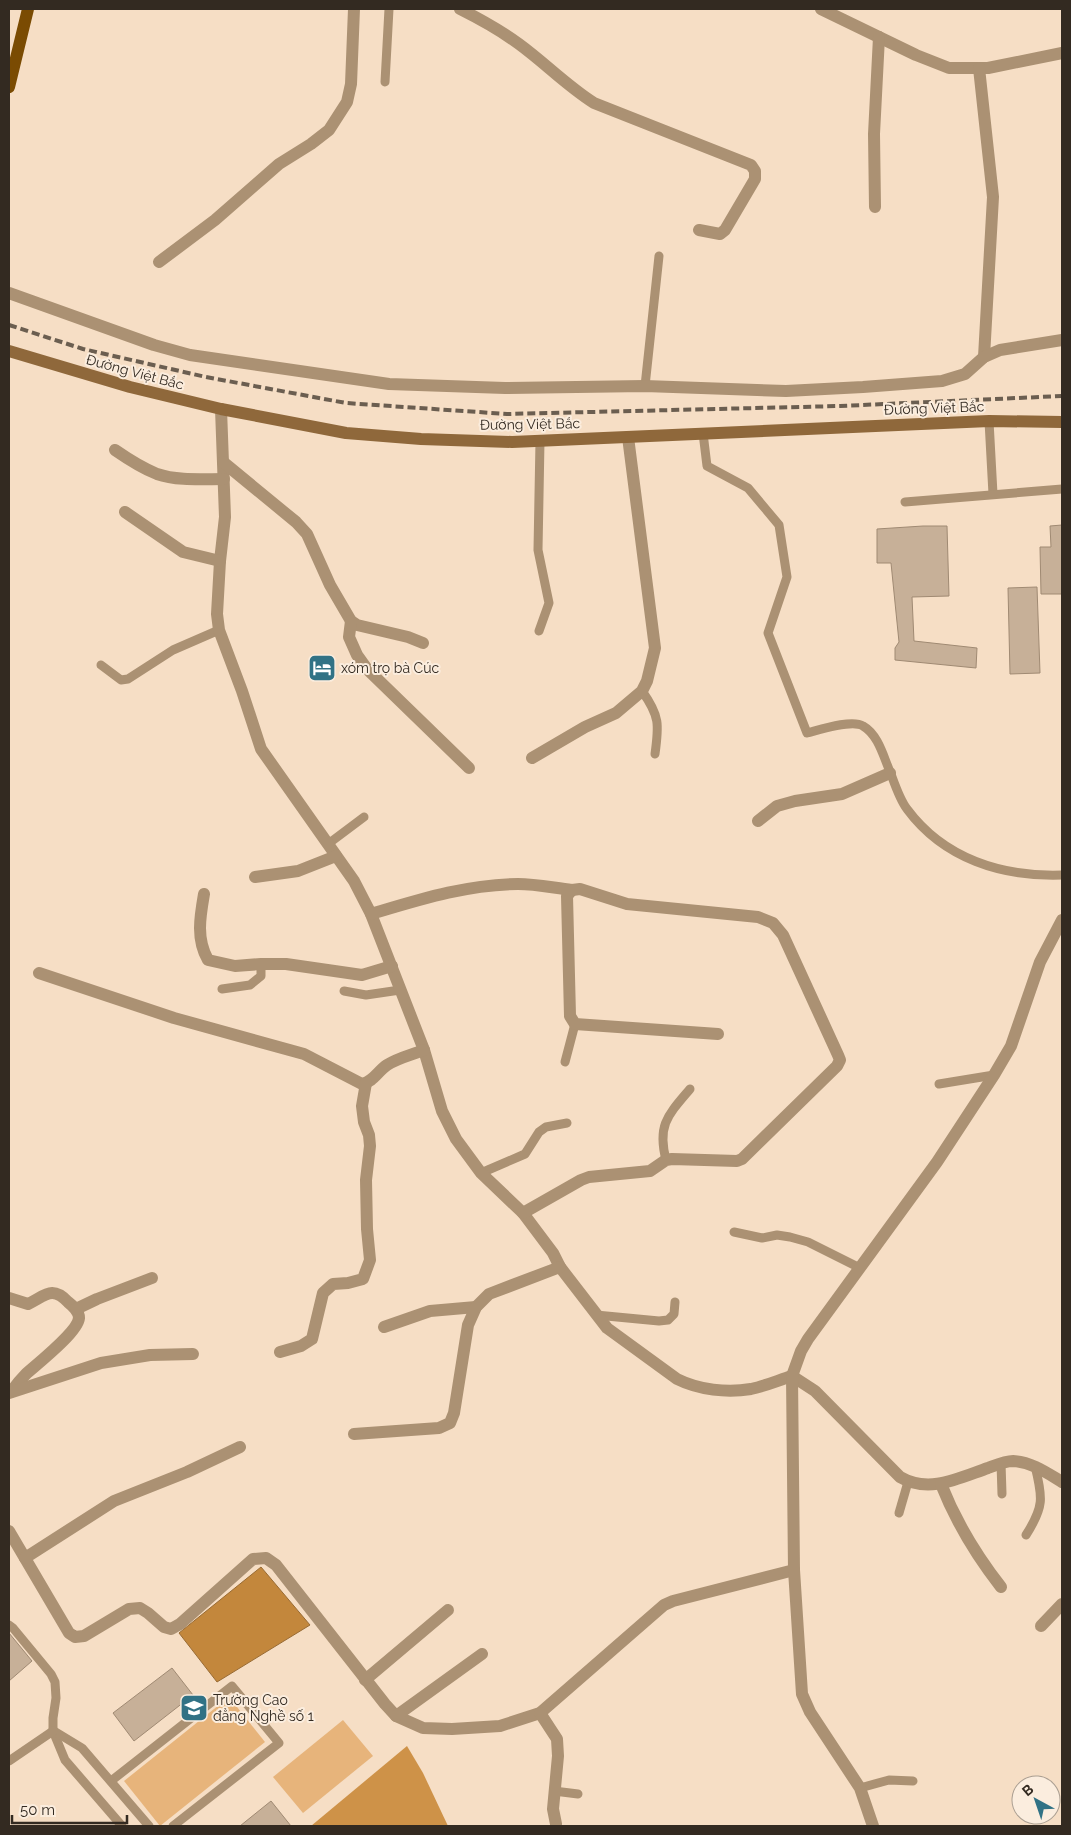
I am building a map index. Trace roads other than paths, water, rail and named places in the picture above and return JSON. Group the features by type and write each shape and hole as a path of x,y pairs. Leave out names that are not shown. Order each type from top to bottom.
{"main road":[{"path":"9,87 28,9"}],"street":[{"path":"159,262 215,220 279,164 312,144 329,130 347,102 351,84 354,9"},
{"path":"460,9 490,24 518,43 578,93 594,103 751,165 755,171 755,179 725,230 720,234 699,230"},
{"path":"821,9 916,55 950,68 988,68 1062,52"},
{"path":"875,207 874,134 880,37"},
{"path":"979,68 993,197 984,358"},
{"path":"9,293 154,346 190,355 389,384 505,388 645,386 786,391 942,381 964,374 984,358 1000,350 1062,340"},
{"name":"Đường Việt Bắc","path":"9,351 130,387 221,410 346,433 512,442 989,421 1062,422"},
{"path":"221,410 225,517 217,614 219,630 261,749 354,881 371,914 424,1050 442,1112 456,1139 481,1173 523,1213 595,1315 614,1334 677,1379 690,1385 719,1390 750,1389 792,1376"},
{"path":"532,758 585,727 616,713 642,691 647,681 655,648 628,437"},
{"path":"115,450 138,465 158,474 172,477 224,479"},
{"path":"223,462 296,522 307,534 330,584 350,621 350,637 357,655 366,669 469,768"},
{"path":"125,512 183,552 220,561"},
{"path":"350,621 357,625 408,637 423,643"},
{"path":"758,821 777,806 795,801 842,794 890,773"},
{"path":"256,877 298,871 336,856"},
{"path":"371,914 422,899 494,885 520,884 572,890 580,889 627,904 758,917 773,923 783,935 840,1060 837,1066 742,1159 732,1162 672,1159 666,1160 650,1171 589,1177 523,1213"},
{"path":"572,890 567,896 569,996 570,1016 575,1024 718,1034"},
{"path":"204,894 200,918 201,948 208,960 235,966 286,964 362,975 392,966"},
{"path":"873,1826 860,1788 810,1712 802,1694 794,1570 792,1376 801,1351 937,1162 994,1075 1011,1046 1040,962 1062,920"},
{"path":"40,973 174,1018 304,1054 362,1084 366,1083 390,1063 424,1050"},
{"path":"280,1352 301,1346 312,1339 323,1293 332,1284 348,1283 363,1279 370,1260 366,1180 370,1146 362,1106 366,1083"},
{"path":"354,1434 439,1428 450,1423 454,1413 468,1324 476,1307 489,1294 560,1267"},
{"path":"76,1309 152,1278"},
{"path":"9,1298 28,1304 46,1293 54,1292 64,1297 76,1309 79,1317 76,1325 63,1340 10,1392"},
{"path":"384,1327 430,1310 476,1307"},
{"path":"10,1392 101,1363 150,1355 193,1354"},
{"path":"792,1376 815,1392 900,1477 908,1482 928,1486 941,1484 1001,1463 1014,1461 1036,1466 1062,1482"},
{"path":"25,1558 114,1501 187,1472 240,1446"},
{"path":"941,1484 966,1537 1001,1587"},
{"path":"9,1531 69,1633 75,1637 84,1636 129,1609 140,1608 164,1627 171,1629 180,1624 253,1559 266,1558 276,1564 365,1680 396,1716 423,1728 452,1729 500,1726 540,1713 664,1605 673,1601 794,1570"},
{"path":"1041,1626 1062,1604"},
{"path":"365,1680 448,1610"},
{"path":"396,1716 482,1654"},
{"path":"540,1713 557,1738 558,1756 553,1809 556,1824"}],"lane":[{"path":"386,82 389,9"},
{"path":"645,386 659,256"},
{"path":"989,421 992,494"},
{"path":"703,433 707,466 748,488 779,525 787,577 768,632 807,733 853,723 862,725 869,731 882,750 906,808 929,834 963,857 999,870 1039,876 1062,875"},
{"path":"539,631 549,603 538,550 540,440"},
{"path":"905,502 1062,489"},
{"path":"102,666 121,680 128,679 174,650 219,630"},
{"path":"642,691 654,707 658,727 655,754"},
{"path":"328,844 364,817"},
{"path":"222,989 250,986 260,976 261,964"},
{"path":"344,991 366,994 400,990"},
{"path":"565,1062 575,1024"},
{"path":"939,1084 994,1075"},
{"path":"666,1160 661,1142 664,1124 690,1089"},
{"path":"481,1173 525,1154 539,1132 546,1127 567,1123"},
{"path":"734,1232 762,1238 777,1235 808,1242 860,1268"},
{"path":"595,1315 659,1321 668,1320 674,1314 675,1302"},
{"path":"1001,1463 1002,1494"},
{"path":"1026,1535 1038,1516 1041,1492 1036,1466"},
{"path":"899,1513 908,1482"},
{"path":"9,1625 44,1666 54,1682 56,1698 53,1718 54,1731 66,1760 122,1826"},
{"path":"111,1781 232,1686 279,1742 173,1826"},
{"path":"9,1761 54,1731"},
{"path":"54,1731 82,1748 149,1826"},
{"path":"860,1788 889,1780 913,1782"},
{"path":"554,1791 578,1794"}],"railway":[{"path":"9,325 83,349 206,377 346,403 507,414 840,406 1062,396"}],"place":[{"name":"xóm trọ bà Cúc","path":"322,668"},
{"name":"Trường Cao đẳng Nghề số 1","path":"194,1708"}]}
